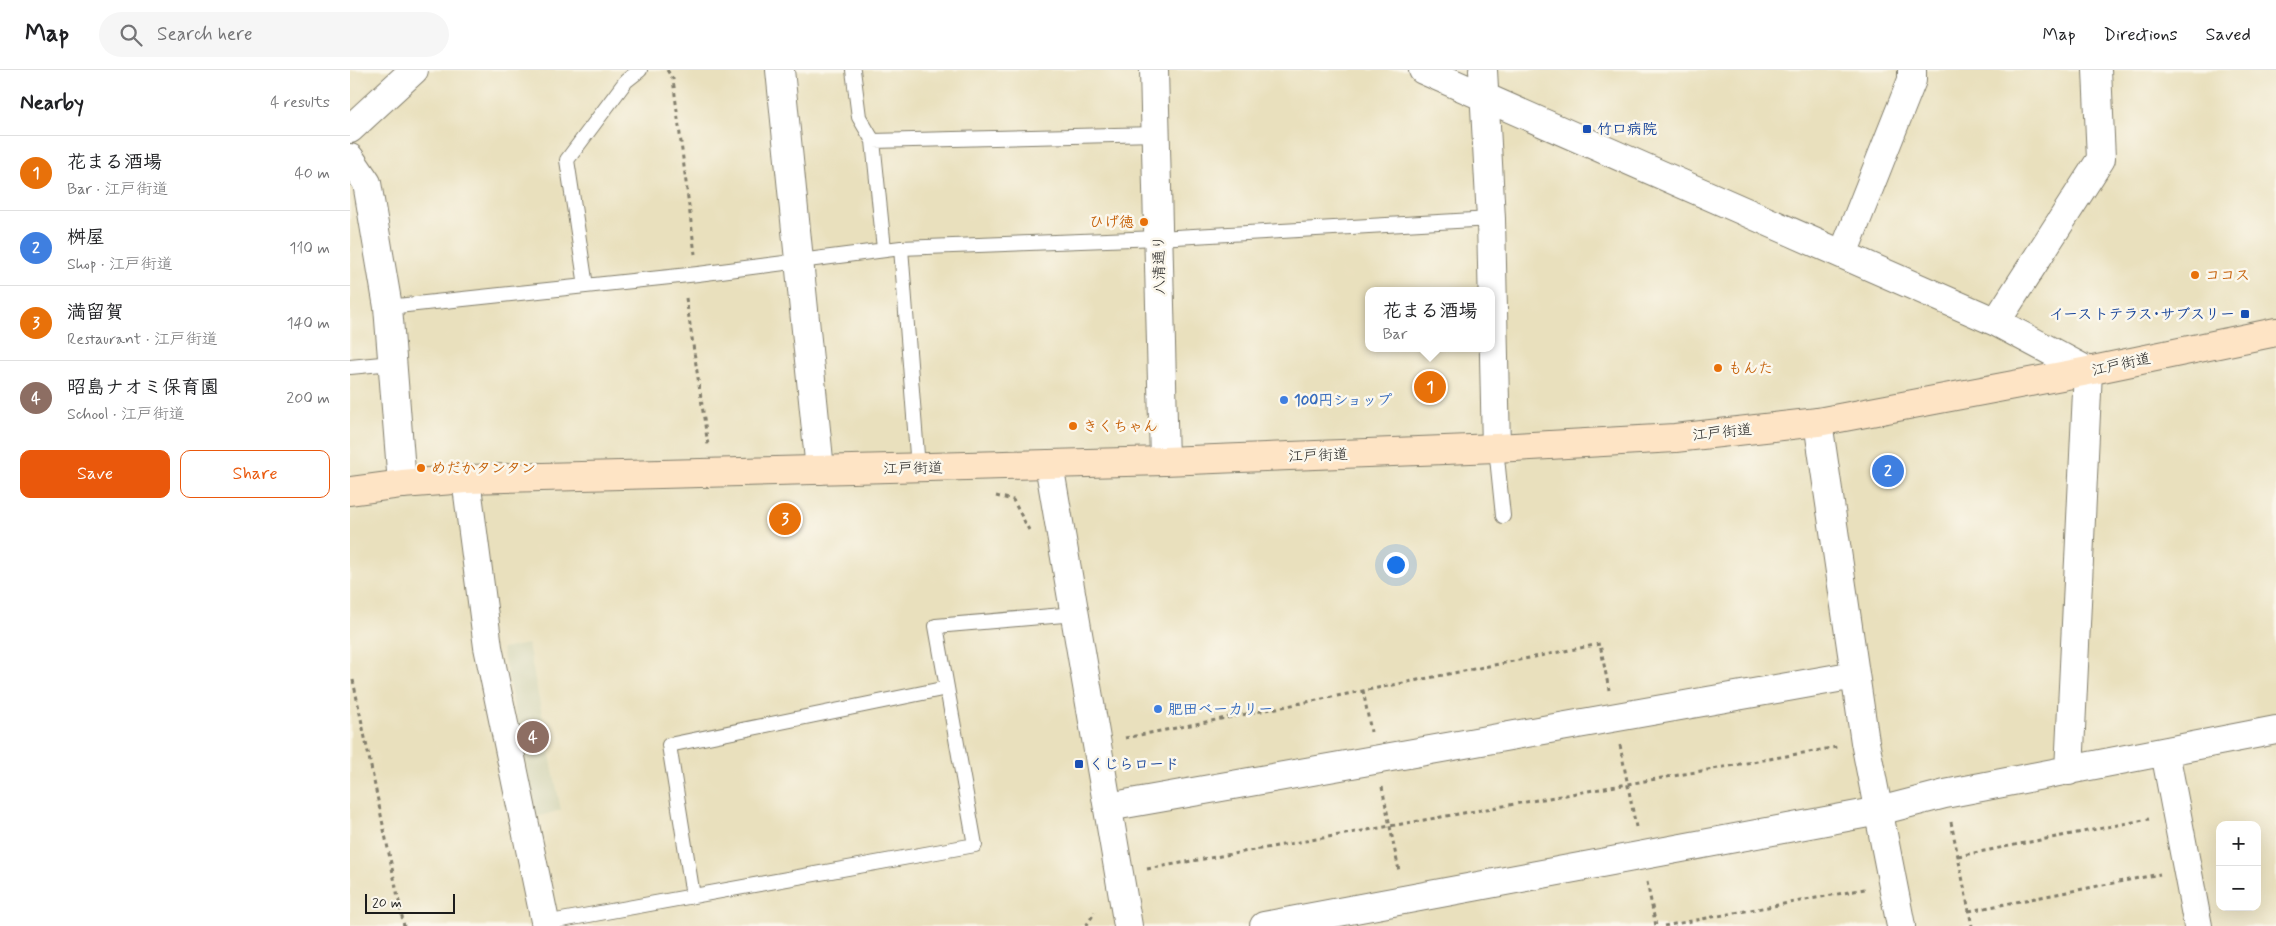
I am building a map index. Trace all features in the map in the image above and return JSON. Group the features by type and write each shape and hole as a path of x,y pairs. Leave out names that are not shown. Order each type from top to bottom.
{"main road":[{"name":"江戸街道","path":"350,491 402,484 466,479 1049,464 1496,448 1675,438 1818,422 2088,371 2276,332"}],"street":[{"path":"350,130 414,70"},
{"path":"780,70 820,470"},
{"name":"八清通り","path":"1154,70 1164,460"},
{"path":"1424,70 1996,322 2088,371 2069,771"},
{"path":"1483,70 1492,287"},
{"path":"1996,322 2101,159 2097,70"},
{"path":"1843,254 1906,73"},
{"path":"350,158 367,183 388,307 402,484"},
{"path":"1494,352 1496,448"},
{"path":"1818,422 1865,742 1901,926"},
{"path":"1049,464 1128,926"},
{"path":"466,479 488,647 545,924"},
{"path":"1108,808 1854,675"},
{"path":"1264,926 1879,811 1945,794 2276,730"},
{"path":"2165,752 2198,926"}],"lane":[{"path":"586,286 567,160 626,81 640,70"},
{"path":"854,70 859,117 872,141 884,249"},
{"path":"872,141 1156,134"},
{"path":"388,307 682,276 884,249 1158,238 1491,219"},
{"path":"901,248 918,468"},
{"path":"350,367 392,363"},
{"path":"1496,448 1503,516"},
{"path":"545,924 975,845 936,626 1075,614"},
{"path":"693,896 669,746 947,688"}],"path":[{"path":"667,70 673,79 698,274"},
{"path":"682,276 712,473"},
{"path":"990,494 1012,500 1030,532"},
{"path":"353,680 404,926"},
{"path":"1363,690 1405,900"},
{"path":"1119,874 1865,742"},
{"path":"1945,794 1972,926"},
{"path":"1958,856 2176,814"},
{"path":"1969,911 2187,869"},
{"path":"1664,926 1894,884"},
{"path":"1086,926 1098,908"}],"shaded area":[{"path":"528,644 561,810 537,817 502,649"}],"place":[{"name":"竹口病院","path":"1587,129"},
{"name":"ひげ徳","path":"1144,222"},
{"name":"ココス","path":"2195,275"},
{"name":"イーストテラス･サブスリー","path":"2245,314"},
{"name":"もんた","path":"1718,368"},
{"name":"花まる酒場","path":"1430,387"},
{"name":"100円ショップ","path":"1284,400"},
{"name":"きくちゃん","path":"1073,426"},
{"name":"めだかタンタン","path":"421,468"},
{"name":"桝屋","path":"1888,471"},
{"name":"満留賀","path":"785,519"},
{"name":"肥田ベーカリー","path":"1158,709"},
{"name":"昭島ナオミ保育園","path":"533,737"},
{"name":"くじらロード","path":"1079,764"}]}
